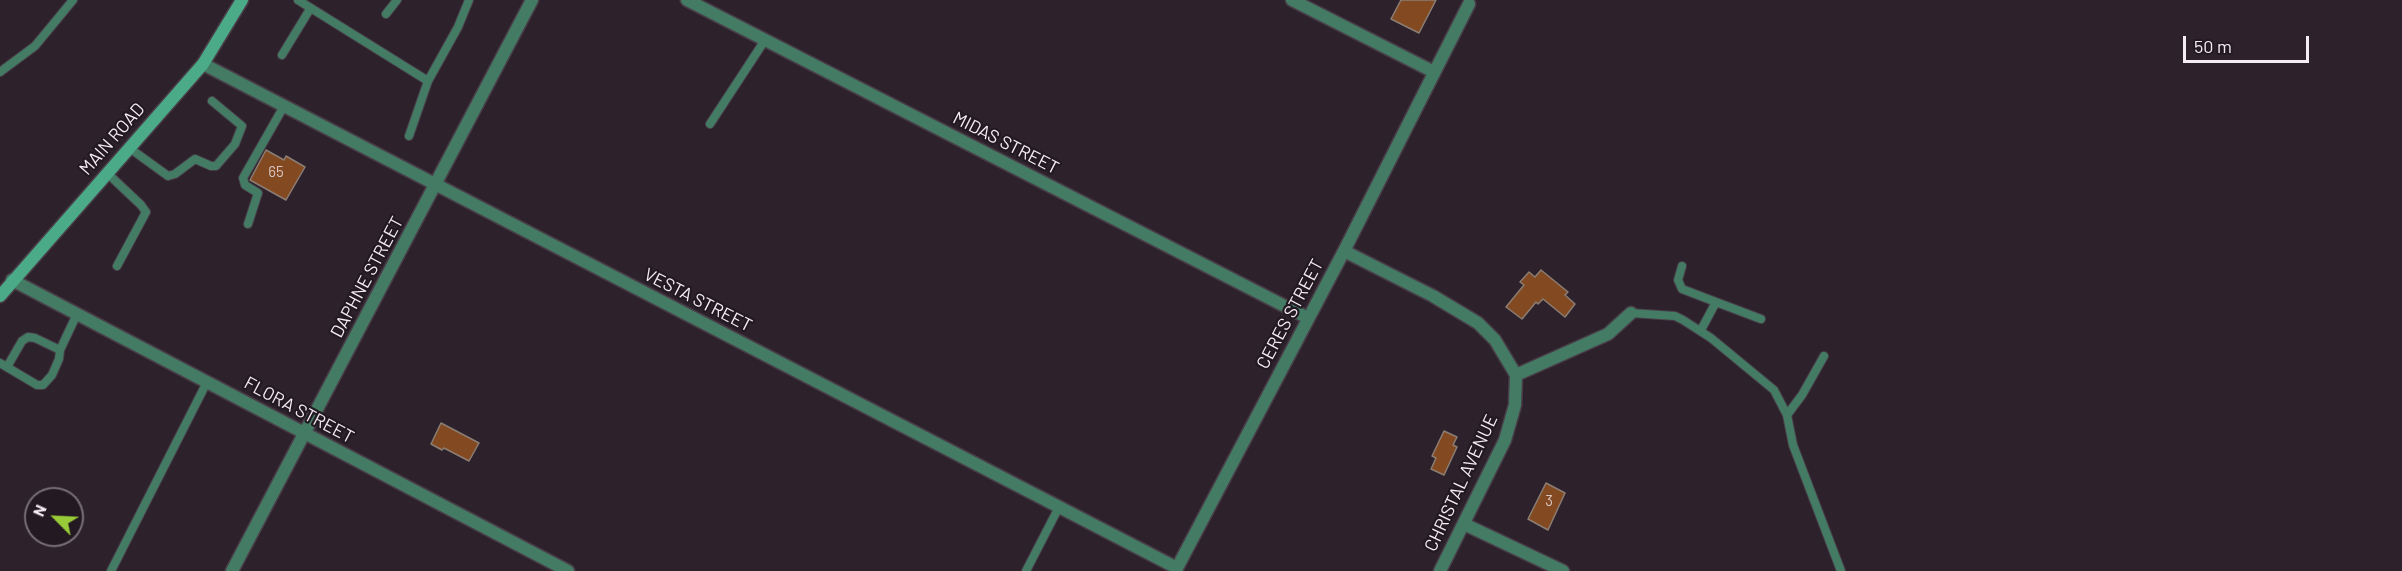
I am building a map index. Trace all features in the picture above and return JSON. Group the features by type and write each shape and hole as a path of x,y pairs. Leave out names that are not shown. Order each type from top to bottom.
{"main road":[{"name":"MAIN ROAD","path":"0,296 106,172 203,64 242,0"}],"street":[{"name":"DAPHNE STREET","path":"232,571 532,0"},
{"name":"MIDAS STREET","path":"687,0 1308,318"},
{"path":"1292,0 1434,72"},
{"name":"CERES STREET","path":"1176,570 1344,250 1469,4"},
{"name":"VESTA STREET","path":"203,64 1059,507 1176,570"},
{"path":"1344,250 1433,296 1478,323 1495,340 1516,375 1608,334 1631,313"},
{"name":"FLORA STREET","path":"12,280 568,571"},
{"name":"CHRISTAL AVENUE","path":"1440,571 1511,424 1515,405 1516,375"},
{"path":"1464,524 1563,571"}],"lane":[{"path":"0,72 34,46 74,0"},
{"path":"298,0 428,81"},
{"path":"386,15 397,0"},
{"path":"409,136 428,81 458,27 469,0"},
{"path":"282,55 310,9"},
{"path":"710,124 765,40"},
{"path":"128,147 168,176 175,174 195,159 216,166 235,144 242,126 212,101"},
{"path":"248,224 258,194 245,185 243,178 284,106"},
{"path":"106,172 146,212 117,266"},
{"path":"1682,266 1678,280 1682,289 1761,319"},
{"path":"1701,330 1716,302"},
{"path":"1631,313 1675,316 1701,330 1764,379 1778,395 1787,415 1792,445 1841,571"},
{"path":"60,350 28,336 3,365 37,385 43,385 52,375 60,350 77,314"},
{"path":"1787,415 1802,395 1824,356"},
{"path":"111,571 207,382"},
{"path":"1026,571 1059,507"}],"building":[{"path":"1401,0 1436,0 1419,33 1391,19"},
{"path":"266,150 284,160 286,156 305,167 286,200 250,180"},
{"path":"1541,270 1568,292 1565,295 1575,304 1565,317 1543,299 1538,304 1536,302 1522,319 1506,307 1524,285 1520,282 1529,272 1535,277"},
{"path":"441,423 479,443 469,461 431,444"},
{"path":"1444,431 1457,437 1453,445 1457,447 1444,475 1431,469 1436,458 1432,456"},
{"path":"1546,483 1565,493 1548,530 1528,519"}]}
